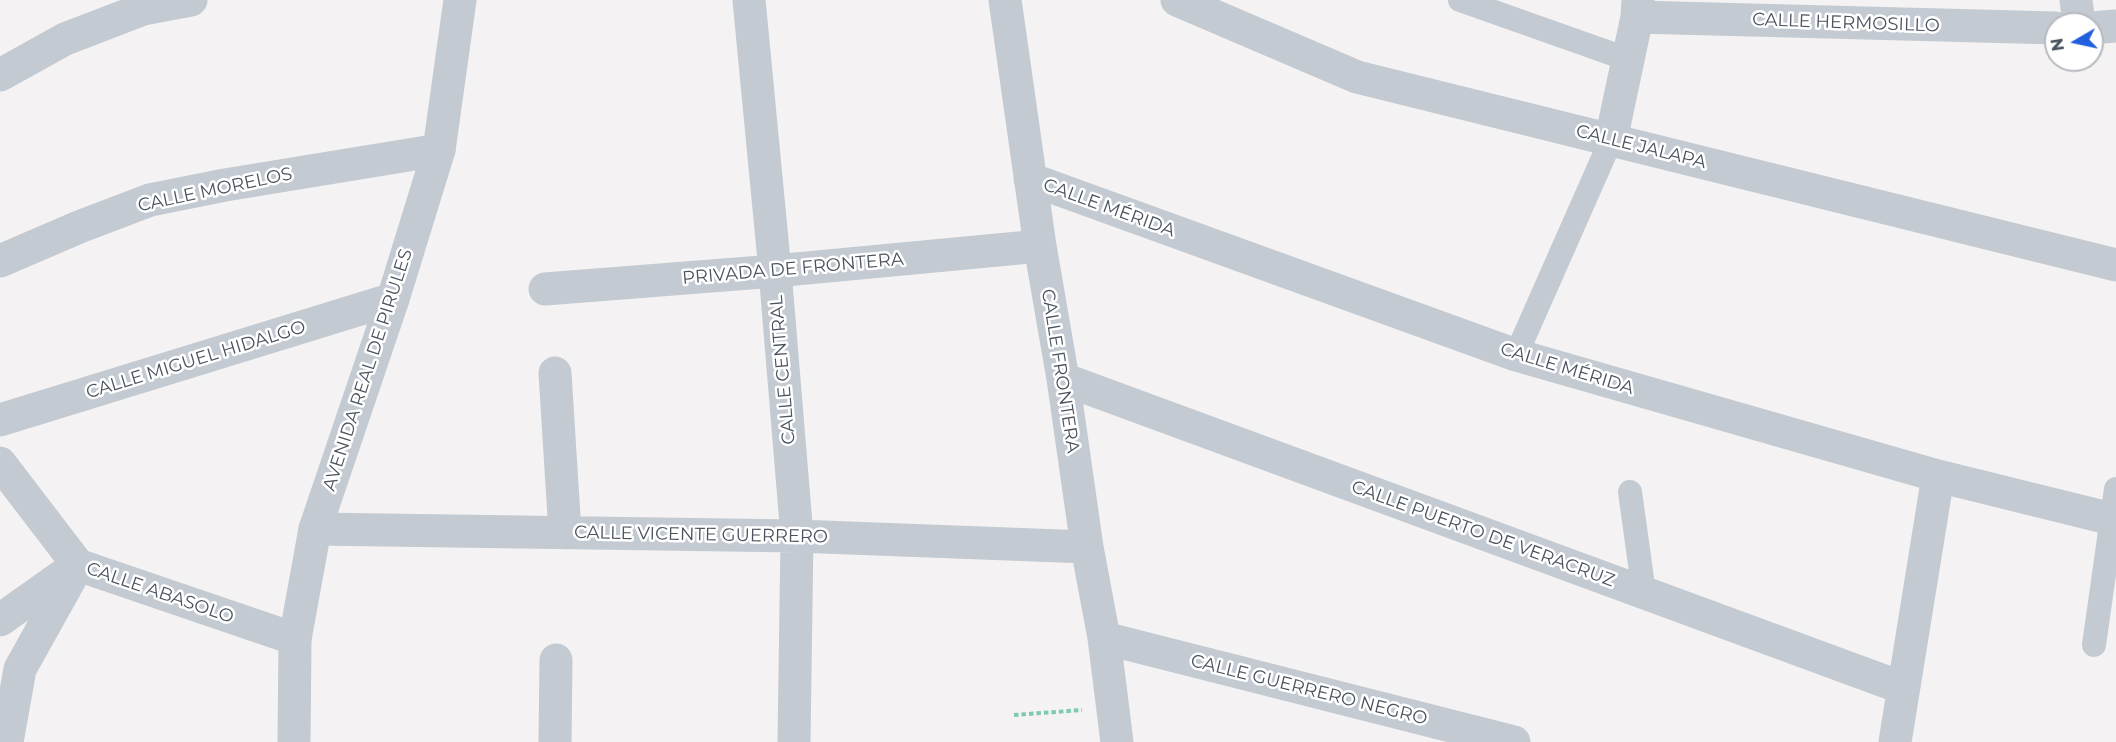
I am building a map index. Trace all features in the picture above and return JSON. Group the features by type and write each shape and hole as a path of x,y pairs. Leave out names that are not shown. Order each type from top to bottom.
{"street":[{"path":"0,75 65,39 143,9 191,0"},
{"name":"AVENIDA REAL DE PIRULES","path":"294,742 296,639 315,529 393,299 439,150 460,0"},
{"name":"CALLE CENTRAL","path":"749,0 797,536 794,742"},
{"name":"CALLE FRONTERA","path":"1005,0 1040,246 1063,379 1087,547 1104,638 1117,742"},
{"name":"CALLE JALAPA","path":"1177,0 1357,77 2116,265"},
{"path":"1461,0 1627,59"},
{"path":"1516,356 1611,140 1637,8"},
{"name":"CALLE HERMOSILLO","path":"1637,8 2044,27"},
{"name":"CALLE MORELOS","path":"0,261 150,200 225,185 439,150"},
{"name":"CALLE MÉRIDA","path":"1030,179 1516,356 1938,476 2114,509"},
{"name":"PRIVADA DE FRONTERA","path":"545,289 775,271 1040,246"},
{"name":"CALLE MIGUEL HIDALGO","path":"0,420 393,299"},
{"path":"555,373 565,533"},
{"name":"CALLE PUERTO DE VERACRUZ","path":"1063,379 1903,688"},
{"name":"CALLE ABASOLO","path":"0,463 78,565 296,639"},
{"path":"1895,742 1938,476"},
{"path":"1630,492 1644,593"},
{"path":"2094,645 2114,509"},
{"name":"CALLE VICENTE GUERRERO","path":"315,529 797,536 1087,547"},
{"path":"0,620 78,565"},
{"path":"7,742 20,669 78,565"},
{"name":"CALLE GUERRERO NEGRO","path":"1104,638 1514,742"},
{"path":"555,742 556,660"}],"path":[{"path":"1014,715 1112,707"}]}
